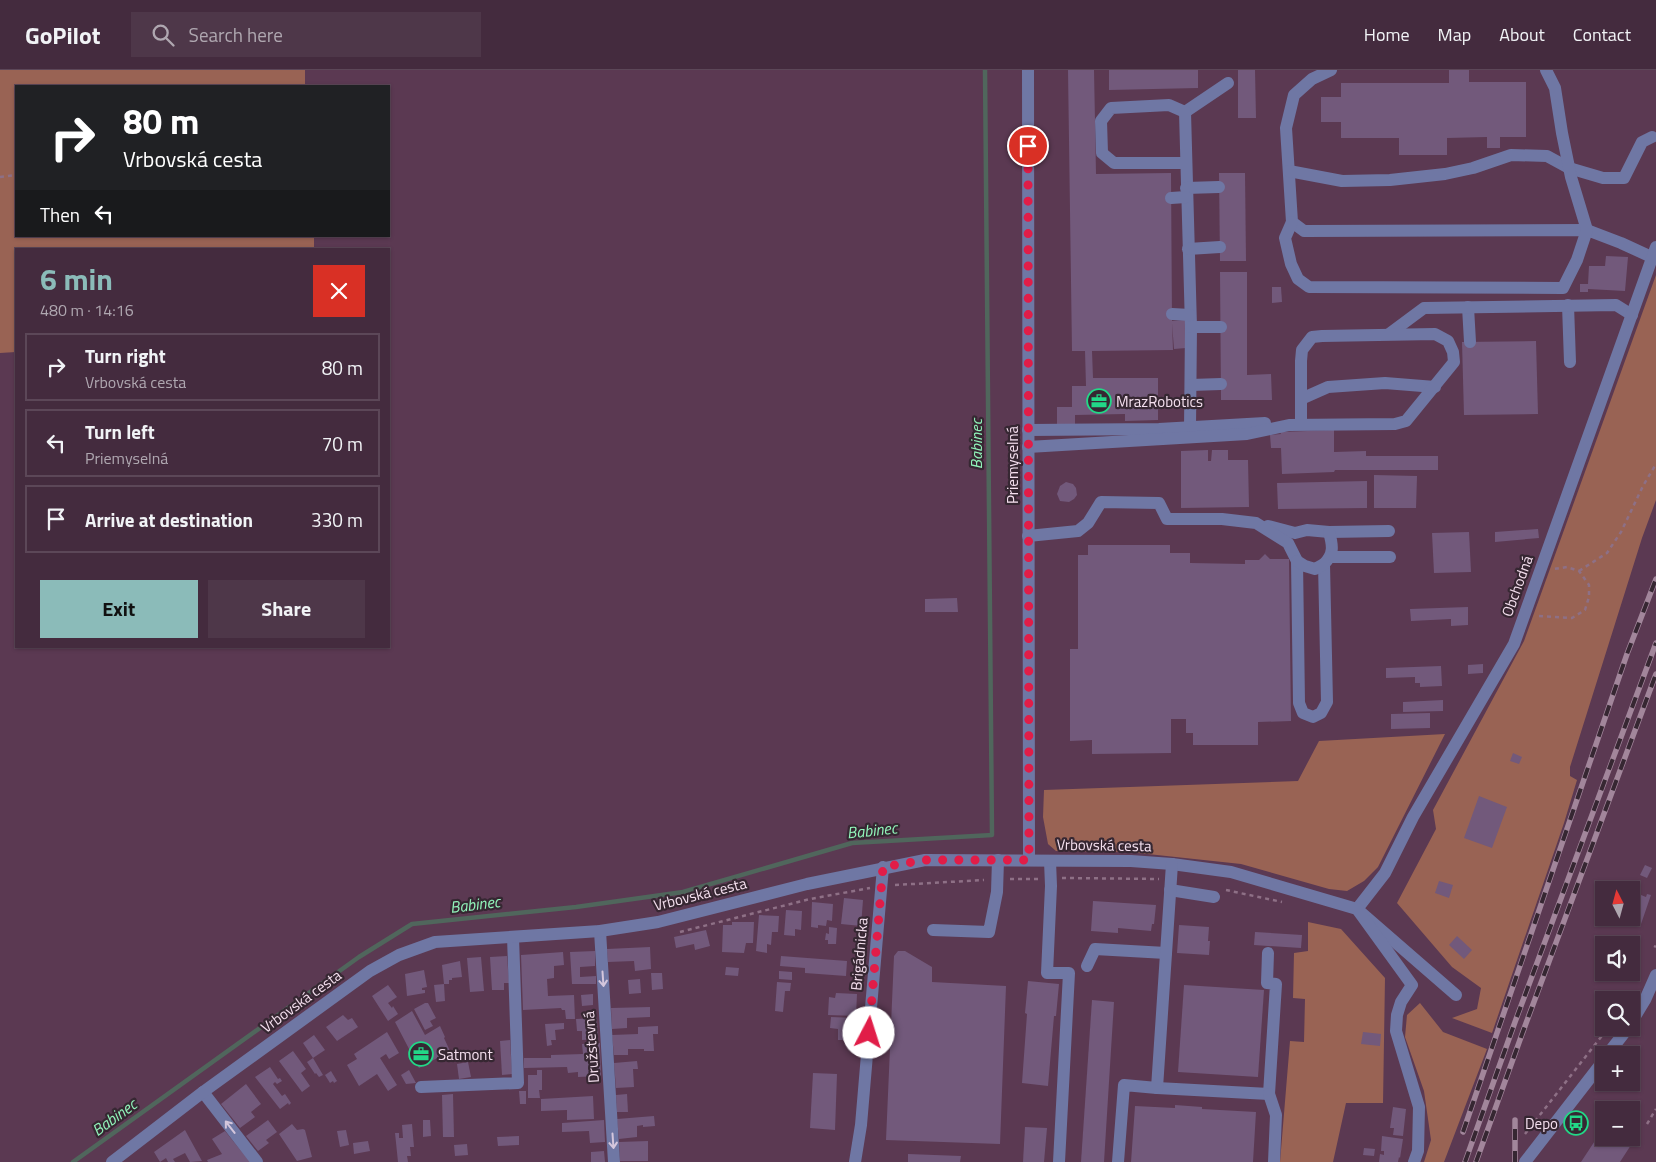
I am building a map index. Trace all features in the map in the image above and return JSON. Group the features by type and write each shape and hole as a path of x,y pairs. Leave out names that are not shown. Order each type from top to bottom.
{"street":[{"name":"Priemyselná","path":"1028,70 1029,860"},
{"path":"1331,70 1312,79 1294,95 1286,128 1292,222 1285,238 1291,264 1298,279 1309,287 1563,288 1577,260 1587,230 1569,168 1555,88 1546,70"},
{"path":"1184,112 1228,83"},
{"path":"1184,112 1169,105 1111,108 1101,121 1102,153 1114,163 1185,163"},
{"path":"1184,112 1191,321 1190,428"},
{"path":"1289,171 1342,181 1390,180 1445,174 1473,168 1511,155 1547,156 1569,168 1603,178 1624,178 1642,142 1652,137"},
{"path":"1171,198 1186,193 1219,187"},
{"path":"1292,222 1304,231 1587,230 1655,255"},
{"path":"1188,249 1220,247"},
{"name":"Obchodná","path":"1357,910 1385,873 1413,817 1514,644 1655,255"},
{"path":"1568,305 1570,362"},
{"path":"1389,334 1424,308 1616,305 1632,316"},
{"path":"1468,307 1470,342"},
{"path":"1172,314 1191,321 1221,328"},
{"path":"1028,447 1246,434 1289,425 1301,425 1395,424 1406,421 1454,362 1453,352 1448,341 1435,334 1312,337 1302,350 1301,425"},
{"path":"1301,400 1328,387 1385,383 1435,387"},
{"path":"1191,385 1221,384"},
{"path":"1028,430 1190,428 1265,422"},
{"path":"1028,536 1078,531 1088,523 1101,502 1159,503 1166,519 1222,519 1256,523 1292,538"},
{"path":"1292,538 1307,530 1329,532 1389,531"},
{"path":"1292,538 1297,561 1300,703 1303,713 1313,717 1321,713 1327,702 1327,561 1332,543 1329,532"},
{"path":"1297,561 1315,569 1327,561 1390,556"},
{"name":"Vrbovská cesta","path":"112,1162 203,1092 370,971 399,955 435,942 600,931 658,922 807,884 883,867 925,860 1050,860 1172,864 1231,872 1357,910"},
{"path":"933,930 989,932 997,892 998,860"},
{"path":"1050,860 1047,973 1069,973 1059,1162"},
{"path":"1157,1088 1172,864"},
{"name":"Brigádnicka","path":"855,1162 861,1125 883,867"},
{"path":"1171,884 1214,897"},
{"path":"1357,910 1456,995"},
{"path":"1357,910 1412,985 1401,1002 1397,1015 1396,1031 1419,1107 1418,1151 1414,1162"},
{"name":"Družstevná","path":"600,931 614,1162"},
{"path":"421,1087 518,1083 513,936"},
{"path":"1087,966 1095,949 1166,953"},
{"path":"1268,953 1266,983 1276,984 1269,1094 1276,1115 1274,1162"},
{"path":"1640,1008 1656,975"},
{"path":"1525,1162 1595,1072"},
{"path":"1118,1162 1124,1085 1269,1094"},
{"path":"203,1092 257,1162"}],"path":[{"path":"0,177 15,175"},
{"path":"1579,570 1607,553 1621,532 1656,464"},
{"path":"1524,614 1572,618 1585,610 1589,597 1589,585 1579,570 1567,567 1540,570"},
{"path":"672,933 882,885 1051,878 1171,884"},
{"path":"1225,890 1283,903"},
{"path":"1525,1134 1602,1036"},
{"path":"1647,1124 1656,1109"}],"shaded area":[{"path":"0,70 305,70 305,85 15,85 15,237 314,237 314,248 15,248 15,352 0,353"},
{"path":"1656,275 1656,500 1642,538 1570,767 1570,776 1577,780 1564,823 1492,1033 1452,1018 1477,1009 1481,988 1452,967 1397,903 1436,829 1433,810 1524,641"},
{"path":"1445,734 1378,867 1364,881 1347,891 1329,889 1241,864 1129,852 1056,851 1048,844 1043,817 1044,790 1298,781 1319,741"},
{"path":"1308,922 1341,929 1385,978 1383,1103 1346,1103 1333,1162 1280,1162 1290,1041 1304,1042 1305,999 1293,998 1294,953 1308,951"},
{"path":"1420,1003 1443,1032 1487,1049 1444,1162 1424,1162 1431,1140 1424,1091 1405,1037 1407,1015"}],"building":[{"path":"1068,70 1094,70 1096,174 1171,173 1172,321 1185,320 1186,348 1174,349 1172,323 1173,350 1092,351 1093,378 1158,378 1158,420 1125,421 1125,414 1075,415 1075,425 1057,425 1057,407 1072,407 1072,386 1086,386 1085,351 1072,351"},
{"path":"1109,70 1198,70 1198,88 1109,90"},
{"path":"1238,70 1255,70 1256,118 1238,118"},
{"path":"1449,70 1469,70 1469,82 1526,82 1526,137 1500,137 1500,148 1487,148 1487,137 1447,138 1447,155 1399,155 1399,138 1341,138 1341,122 1321,122 1321,97 1341,97 1341,83 1449,83"},
{"path":"1219,173 1245,173 1246,261 1220,261"},
{"path":"1606,256 1628,257 1625,291 1588,289 1588,292 1580,292 1580,284 1588,284 1589,266 1605,266"},
{"path":"1220,272 1247,272 1247,375 1271,374 1272,400 1221,400"},
{"path":"1272,287 1281,287 1282,302 1272,303"},
{"path":"1536,341 1538,414 1464,415 1462,342"},
{"path":"1334,430 1334,452 1366,451 1366,456 1438,456 1438,470 1335,470 1334,472 1282,474 1281,448 1271,448 1270,435 1281,434 1280,432"},
{"path":"1208,450 1208,461 1211,461 1212,450 1228,450 1228,460 1248,460 1249,507 1181,508 1181,451"},
{"path":"1374,475 1417,476 1416,508 1374,508"},
{"path":"1367,481 1367,508 1278,509 1277,483"},
{"path":"1066,482 1073,484 1076,488 1077,495 1069,502 1060,501 1057,494 1060,486"},
{"path":"1538,529 1539,538 1495,542 1495,532"},
{"path":"1469,532 1471,572 1434,573 1432,533"},
{"path":"1088,545 1170,545 1170,553 1190,553 1190,563 1245,564 1245,560 1259,560 1265,554 1270,559 1289,559 1291,721 1258,722 1258,745 1193,745 1193,733 1186,733 1186,719 1171,719 1171,753 1092,754 1092,740 1070,741 1070,649 1078,649 1078,555 1088,555"},
{"path":"957,598 958,612 925,612 925,599"},
{"path":"1468,607 1468,625 1451,626 1451,619 1411,621 1410,609"},
{"path":"1483,664 1483,673 1468,674 1468,665"},
{"path":"1441,666 1442,686 1420,687 1420,683 1415,683 1415,677 1386,678 1386,668"},
{"path":"1443,700 1443,711 1403,712 1403,702"},
{"path":"1430,713 1430,728 1391,729 1391,714"},
{"path":"1513,753 1522,757 1519,764 1510,761"},
{"path":"1479,796 1507,807 1492,848 1464,838"},
{"path":"1645,865 1652,868 1647,878 1640,875"},
{"path":"1439,881 1453,885 1449,898 1435,893"},
{"path":"1647,894 1651,895 1641,924 1640,895 1646,897"},
{"path":"844,898 863,900 861,926 841,924"},
{"path":"1093,901 1156,905 1154,924 1152,924 1151,931 1118,928 1118,933 1091,931"},
{"path":"812,902 833,904 832,921 827,920 826,926 818,925 818,928 811,927"},
{"path":"786,910 802,911 801,930 795,929 795,936 784,935"},
{"path":"759,915 779,916 778,932 772,932 771,945 767,944 767,953 756,951"},
{"path":"732,922 754,922 753,943 746,943 744,953 722,952 723,925 732,925"},
{"path":"1179,925 1209,927 1209,955 1177,953"},
{"path":"829,927 837,928 836,944 828,944 828,940 825,940 826,933 829,934"},
{"path":"706,930 710,946 695,950 694,944 676,948 674,937"},
{"path":"1255,932 1302,935 1301,948 1254,945"},
{"path":"1457,936 1472,950 1464,959 1449,945"},
{"path":"650,947 651,969 635,971 634,961 608,962 607,949"},
{"path":"595,951 595,966 580,967 580,977 596,976 596,984 572,984 570,952"},
{"path":"898,951 905,951 932,967 932,982 1006,986 1000,1144 886,1140 894,956"},
{"path":"563,952 564,965 554,966 554,978 547,979 548,996 574,995 575,1019 566,1019 565,1010 561,1008 523,1010 521,955"},
{"path":"507,956 509,983 504,983 504,990 492,990 490,957"},
{"path":"781,956 847,961 846,976 805,973 805,968 780,966"},
{"path":"481,957 484,991 470,992 467,958"},
{"path":"460,961 462,977 452,978 452,980 449,980 449,984 444,984 442,965"},
{"path":"726,967 739,968 738,976 725,975"},
{"path":"424,970 427,987 422,988 422,990 425,990 425,993 407,996 405,974"},
{"path":"779,971 792,972 792,980 779,979"},
{"path":"651,973 662,973 663,989 652,990"},
{"path":"640,979 641,993 629,994 628,980"},
{"path":"1028,981 1059,984 1056,1016 1054,1016 1048,1086 1022,1083"},
{"path":"777,982 791,983 790,991 785,991 783,1012 775,1011"},
{"path":"444,984 445,1001 436,1002 434,985"},
{"path":"388,985 397,997 388,1003 392,1008 393,1006 398,1014 388,1021 372,996"},
{"path":"1184,985 1264,990 1258,1077 1178,1072"},
{"path":"836,993 857,994 856,1016 828,1015 829,997 835,998"},
{"path":"593,994 593,1005 582,1006 581,995"},
{"path":"1092,1000 1114,1002 1104,1162 1081,1162"},
{"path":"428,1003 436,1018 430,1021 433,1026 425,1030 414,1009"},
{"path":"650,1007 650,1017 627,1018 627,1028 612,1029 611,1008"},
{"path":"412,1011 425,1035 440,1026 450,1051 419,1068 395,1022"},
{"path":"343,1015 348,1020 352,1018 358,1027 337,1041 326,1027"},
{"path":"831,1017 856,1018 855,1036 846,1035 846,1040 838,1040 838,1029 830,1028"},
{"path":"597,1018 598,1039 582,1040 582,1031 577,1031 576,1019"},
{"path":"564,1023 564,1029 555,1030 556,1040 551,1040 552,1045 547,1046 545,1024"},
{"path":"658,1026 658,1034 653,1034 654,1051 628,1049 628,1055 614,1055 612,1035 638,1034 638,1027"},
{"path":"387,1032 399,1053 389,1059 386,1054 380,1058 397,1085 388,1091 377,1074 359,1086 347,1065 357,1059 354,1054"},
{"path":"1363,1032 1381,1034 1380,1046 1361,1044"},
{"path":"314,1035 325,1050 313,1058 303,1043"},
{"path":"510,1040 512,1074 502,1075 500,1041"},
{"path":"600,1043 601,1076 578,1077 578,1072 568,1073 567,1067 524,1068 524,1058 551,1058 551,1055 583,1054 582,1044"},
{"path":"293,1051 306,1069 301,1073 310,1086 302,1092 279,1061"},
{"path":"313,1058 323,1075 319,1077 307,1062"},
{"path":"637,1061 638,1069 633,1069 634,1087 616,1088 614,1063"},
{"path":"468,1062 471,1077 459,1079 457,1064"},
{"path":"270,1067 278,1079 280,1078 282,1081 273,1084 282,1096 285,1094 291,1103 280,1109 255,1077"},
{"path":"409,1070 416,1083 406,1084 401,1075"},
{"path":"537,1070 542,1070 542,1090 539,1090 540,1098 528,1098 528,1075 537,1075"},
{"path":"331,1071 337,1081 334,1083 333,1081 330,1083 325,1075"},
{"path":"813,1073 837,1074 835,1130 810,1128"},
{"path":"246,1084 261,1104 251,1112 255,1117 240,1128 221,1104"},
{"path":"519,1091 526,1091 526,1104 520,1104"},
{"path":"453,1094 454,1137 443,1137 442,1095"},
{"path":"627,1094 628,1112 617,1112 616,1095"},
{"path":"593,1096 594,1119 567,1120 567,1110 541,1111 541,1099"},
{"path":"1175,1105 1202,1107 1202,1109 1256,1112 1253,1162 1131,1162 1135,1106 1175,1108"},
{"path":"1393,1107 1406,1109 1403,1136 1393,1135 1394,1128 1390,1128"},
{"path":"654,1116 655,1126 637,1126 637,1137 619,1139 617,1119"},
{"path":"268,1120 277,1132 266,1140 269,1143 258,1151 246,1136"},
{"path":"423,1120 430,1120 431,1136 423,1137"},
{"path":"604,1120 605,1142 590,1143 589,1131 562,1132 562,1123"},
{"path":"292,1124 297,1130 305,1130 312,1157 297,1161 279,1134"},
{"path":"412,1124 414,1147 410,1147 411,1156 407,1156 408,1162 398,1162 395,1133 399,1133 399,1138 403,1138 402,1125"},
{"path":"1025,1127 1047,1128 1044,1162 1023,1162"},
{"path":"185,1130 202,1161 190,1162 185,1153 173,1159 175,1162 168,1162 166,1158 160,1162 154,1152"},
{"path":"346,1130 349,1145 340,1147 337,1131"},
{"path":"225,1131 250,1162 208,1162 207,1160 222,1154 212,1139"},
{"path":"519,1136 519,1145 498,1146 497,1137"},
{"path":"1382,1136 1403,1139 1398,1162 1379,1162 1380,1154 1384,1155 1384,1151 1381,1151"},
{"path":"368,1141 370,1151 354,1154 353,1143"},
{"path":"648,1141 648,1161 620,1161 619,1142"},
{"path":"1595,1141 1595,1146 1630,1146 1620,1162 1581,1162"},
{"path":"467,1144 468,1155 455,1156 454,1145"},
{"path":"1364,1148 1375,1149 1374,1156 1363,1155"},
{"path":"604,1151 605,1162 591,1162 591,1152"},
{"path":"908,1154 961,1156 960,1162 908,1162"}],"waterway":[{"name":"Babinec","path":"73,1162 359,957 412,924 576,907 683,892 852,843 992,835 985,70"}],"railway":[{"path":"1463,1132 1627,654 1656,579"},
{"path":"1465,1162 1656,643"},
{"path":"1476,1162 1656,674"},
{"path":"1515,1120 1515,1162"}],"place":[{"name":"MrazRobotics","path":"1099,401"},
{"name":"Satmont","path":"421,1054"},
{"name":"Depo","path":"1576,1123"}],"route":[{"path":"869,1033 883,867 925,860 1029,860 1028,146"}]}
